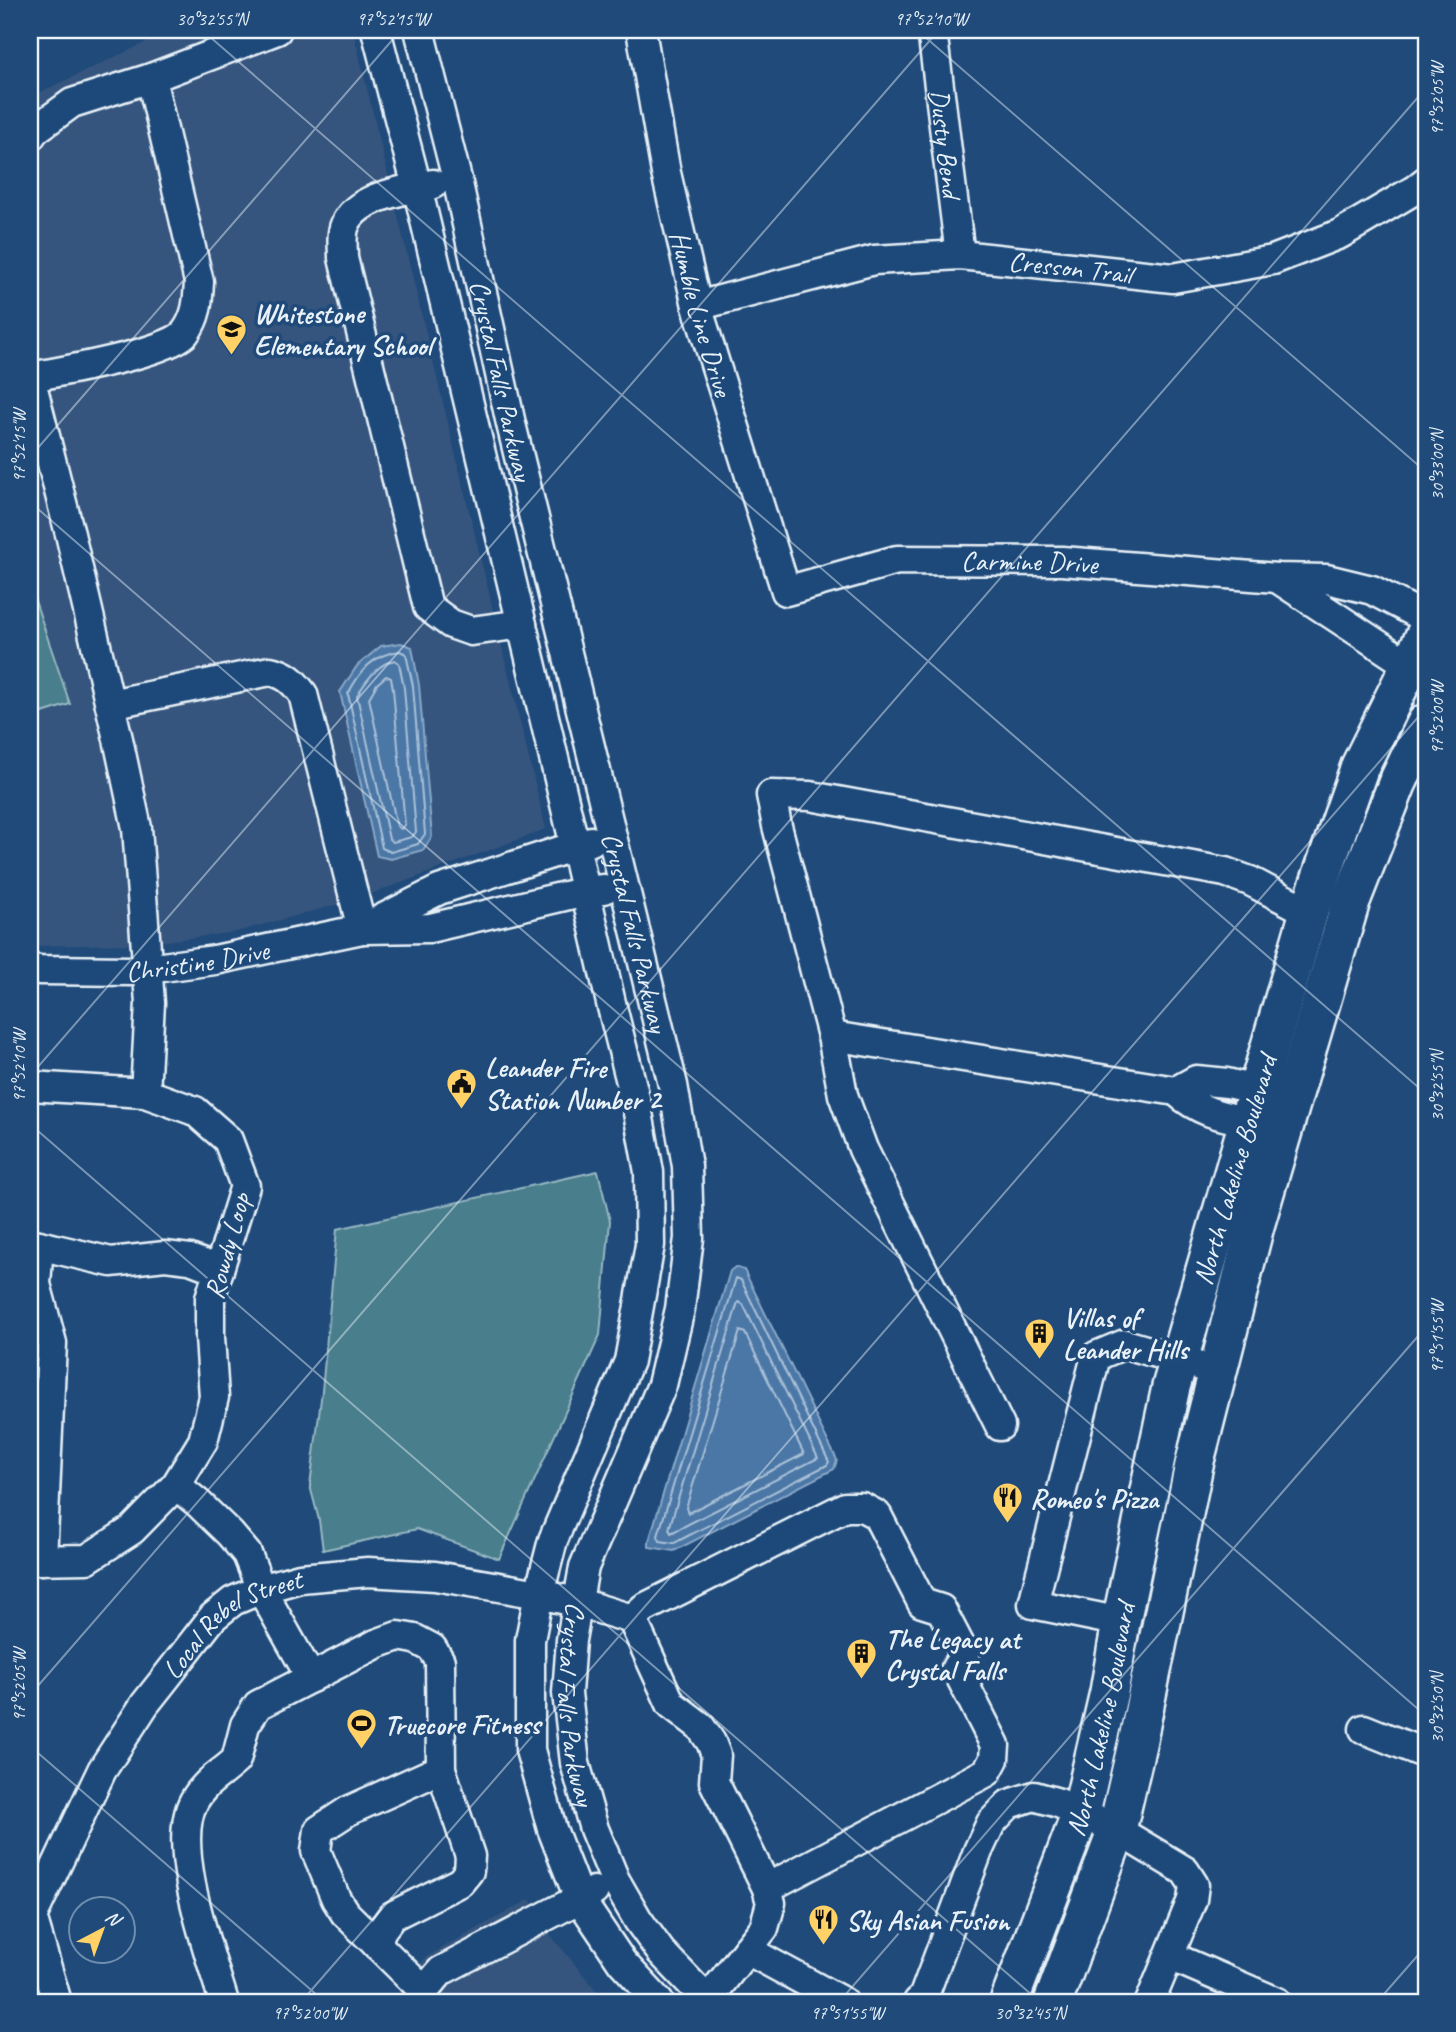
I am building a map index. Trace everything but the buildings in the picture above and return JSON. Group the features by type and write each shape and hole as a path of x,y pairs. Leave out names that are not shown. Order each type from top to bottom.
{"main road":[{"name":"North Lakeline Boulevard","path":"1009,2002 1081,1813 1109,1692 1121,1622 1171,1387 1309,912 1360,766 1417,669 1426,632"},
{"name":"North Lakeline Boulevard","path":"1053,2002 1117,1830 1194,1465 1255,1226 1351,901 1397,784 1426,723"}],"street":[{"path":"30,136 72,103 151,78 277,30"},
{"name":"Crystal Falls Parkway","path":"376,30 417,187 586,891 636,1102 649,1172 650,1245 629,1361 553,1540 539,1594 530,1640 530,1750 552,1829 579,1898 622,1962 659,2002"},
{"name":"Crystal Falls Parkway","path":"419,30 457,179 511,424 673,1085 687,1166 690,1238 680,1309 662,1385 584,1567 576,1602 567,1693 575,1763 593,1829 615,1880 638,1920 661,1952 708,2001"},
{"name":"Humble Line Drive","path":"641,30 666,173 697,306 786,591"},
{"name":"Dusty Bend","path":"932,30 961,255"},
{"path":"145,1093 150,1003 137,828 110,704 30,377 119,359 159,347 183,335 197,311 199,282 151,78"},
{"path":"457,179 377,198 355,208 344,226 343,258 429,607 451,624 471,631 522,624"},
{"name":"Cresson Trail","path":"697,306 874,260 961,255 1172,278 1273,260 1340,234 1426,181"},
{"name":"Carmine Drive","path":"786,591 897,560 1062,561 1276,578 1327,579 1372,590 1426,618"},
{"name":"Carmine Drive","path":"1276,578 1417,669"},
{"path":"110,704 270,671 284,674 290,679 303,694 362,929"},
{"path":"1000,1426 863,1149 844,1095 832,1036 771,795 810,796 1225,872 1250,881 1309,912"},
{"name":"Christine Drive","path":"362,929 439,890 612,835"},
{"name":"Christine Drive","path":"30,969 119,971 215,960 362,929 430,928 586,891 625,887"},
{"path":"832,1036 1176,1091 1196,1080 1227,1083 1252,1105"},
{"name":"Rowdy Loop","path":"30,1086 145,1093 195,1111 228,1140 245,1186 210,1298 209,1337 214,1397 203,1441 176,1485 132,1530 87,1559 36,1560"},
{"path":"36,1560 52,1343 36,1284 34,1244 111,1262 164,1256 190,1259 219,1270"},
{"path":"1121,1622 1033,1604 1096,1356 1125,1344 1218,1371"},
{"path":"176,1485 230,1534 247,1554 261,1589 310,1678"},
{"path":"708,2001 764,1928 771,1903 714,1782 716,1755 711,1742 700,1726 671,1704 632,1619 644,1608 845,1507 862,1507 877,1515 922,1603 941,1609 965,1655 956,1668 995,1745 994,1759 987,1772 766,1888"},
{"name":"Local Rebel Street","path":"31,1916 102,1770 145,1704 213,1617 233,1601 261,1589 300,1578 369,1572 435,1576 539,1594 632,1619"},
{"path":"224,2002 187,1871 188,1822 192,1804 202,1788 236,1760 245,1725 258,1705 376,1644 398,1636 415,1639 432,1648 440,1661 441,1769 470,1856 469,1871 460,1882 392,1916 381,1931 377,1945"},
{"path":"1364,1729 1426,1754"},
{"path":"441,1769 348,1811 320,1830 316,1851 336,1899 345,1913 421,1996 441,1971 615,1880"},
{"path":"918,2002 923,1998 991,1823 1009,1804 1034,1796 1059,1803 1117,1830 1185,1871 1194,1885 1192,1900 1150,2002"},
{"path":"31,1916 57,2002"},
{"path":"747,1950 843,2002"},
{"path":"1170,1956 1277,2002"}],"shaded area":[{"name":"Whitestone Elementary School","path":"172,30 353,30 546,829 358,899 236,932 143,944 35,946 30,945 30,97"},
{"path":"530,1899 549,1933 606,2002 394,2002 401,1986 426,1957"}],"green space":[{"path":"30,586 70,704 30,717"},
{"path":"598,1171 610,1221 600,1335 499,1559 417,1529 323,1550 310,1486 337,1229"}],"water":[{"path":"401,643 412,647 419,685 432,837 423,850 391,859 377,856 340,692 357,666 381,646"},
{"path":"735,1267 744,1270 837,1460 834,1469 674,1551 649,1547 730,1271"}],"place":[{"name":"Whitestone Elementary School","path":"231,356"},
{"name":"Leander Fire Station Number 2","path":"462,1110"},
{"name":"Villas of Leander Hills","path":"1040,1360"},
{"name":"Romeo's Pizza","path":"1007,1525"},
{"name":"The Legacy at Crystal Falls","path":"862,1681"},
{"name":"Truecore Fitness","path":"361,1751"},
{"name":"Sky Asian Fusion","path":"823,1947"}]}
